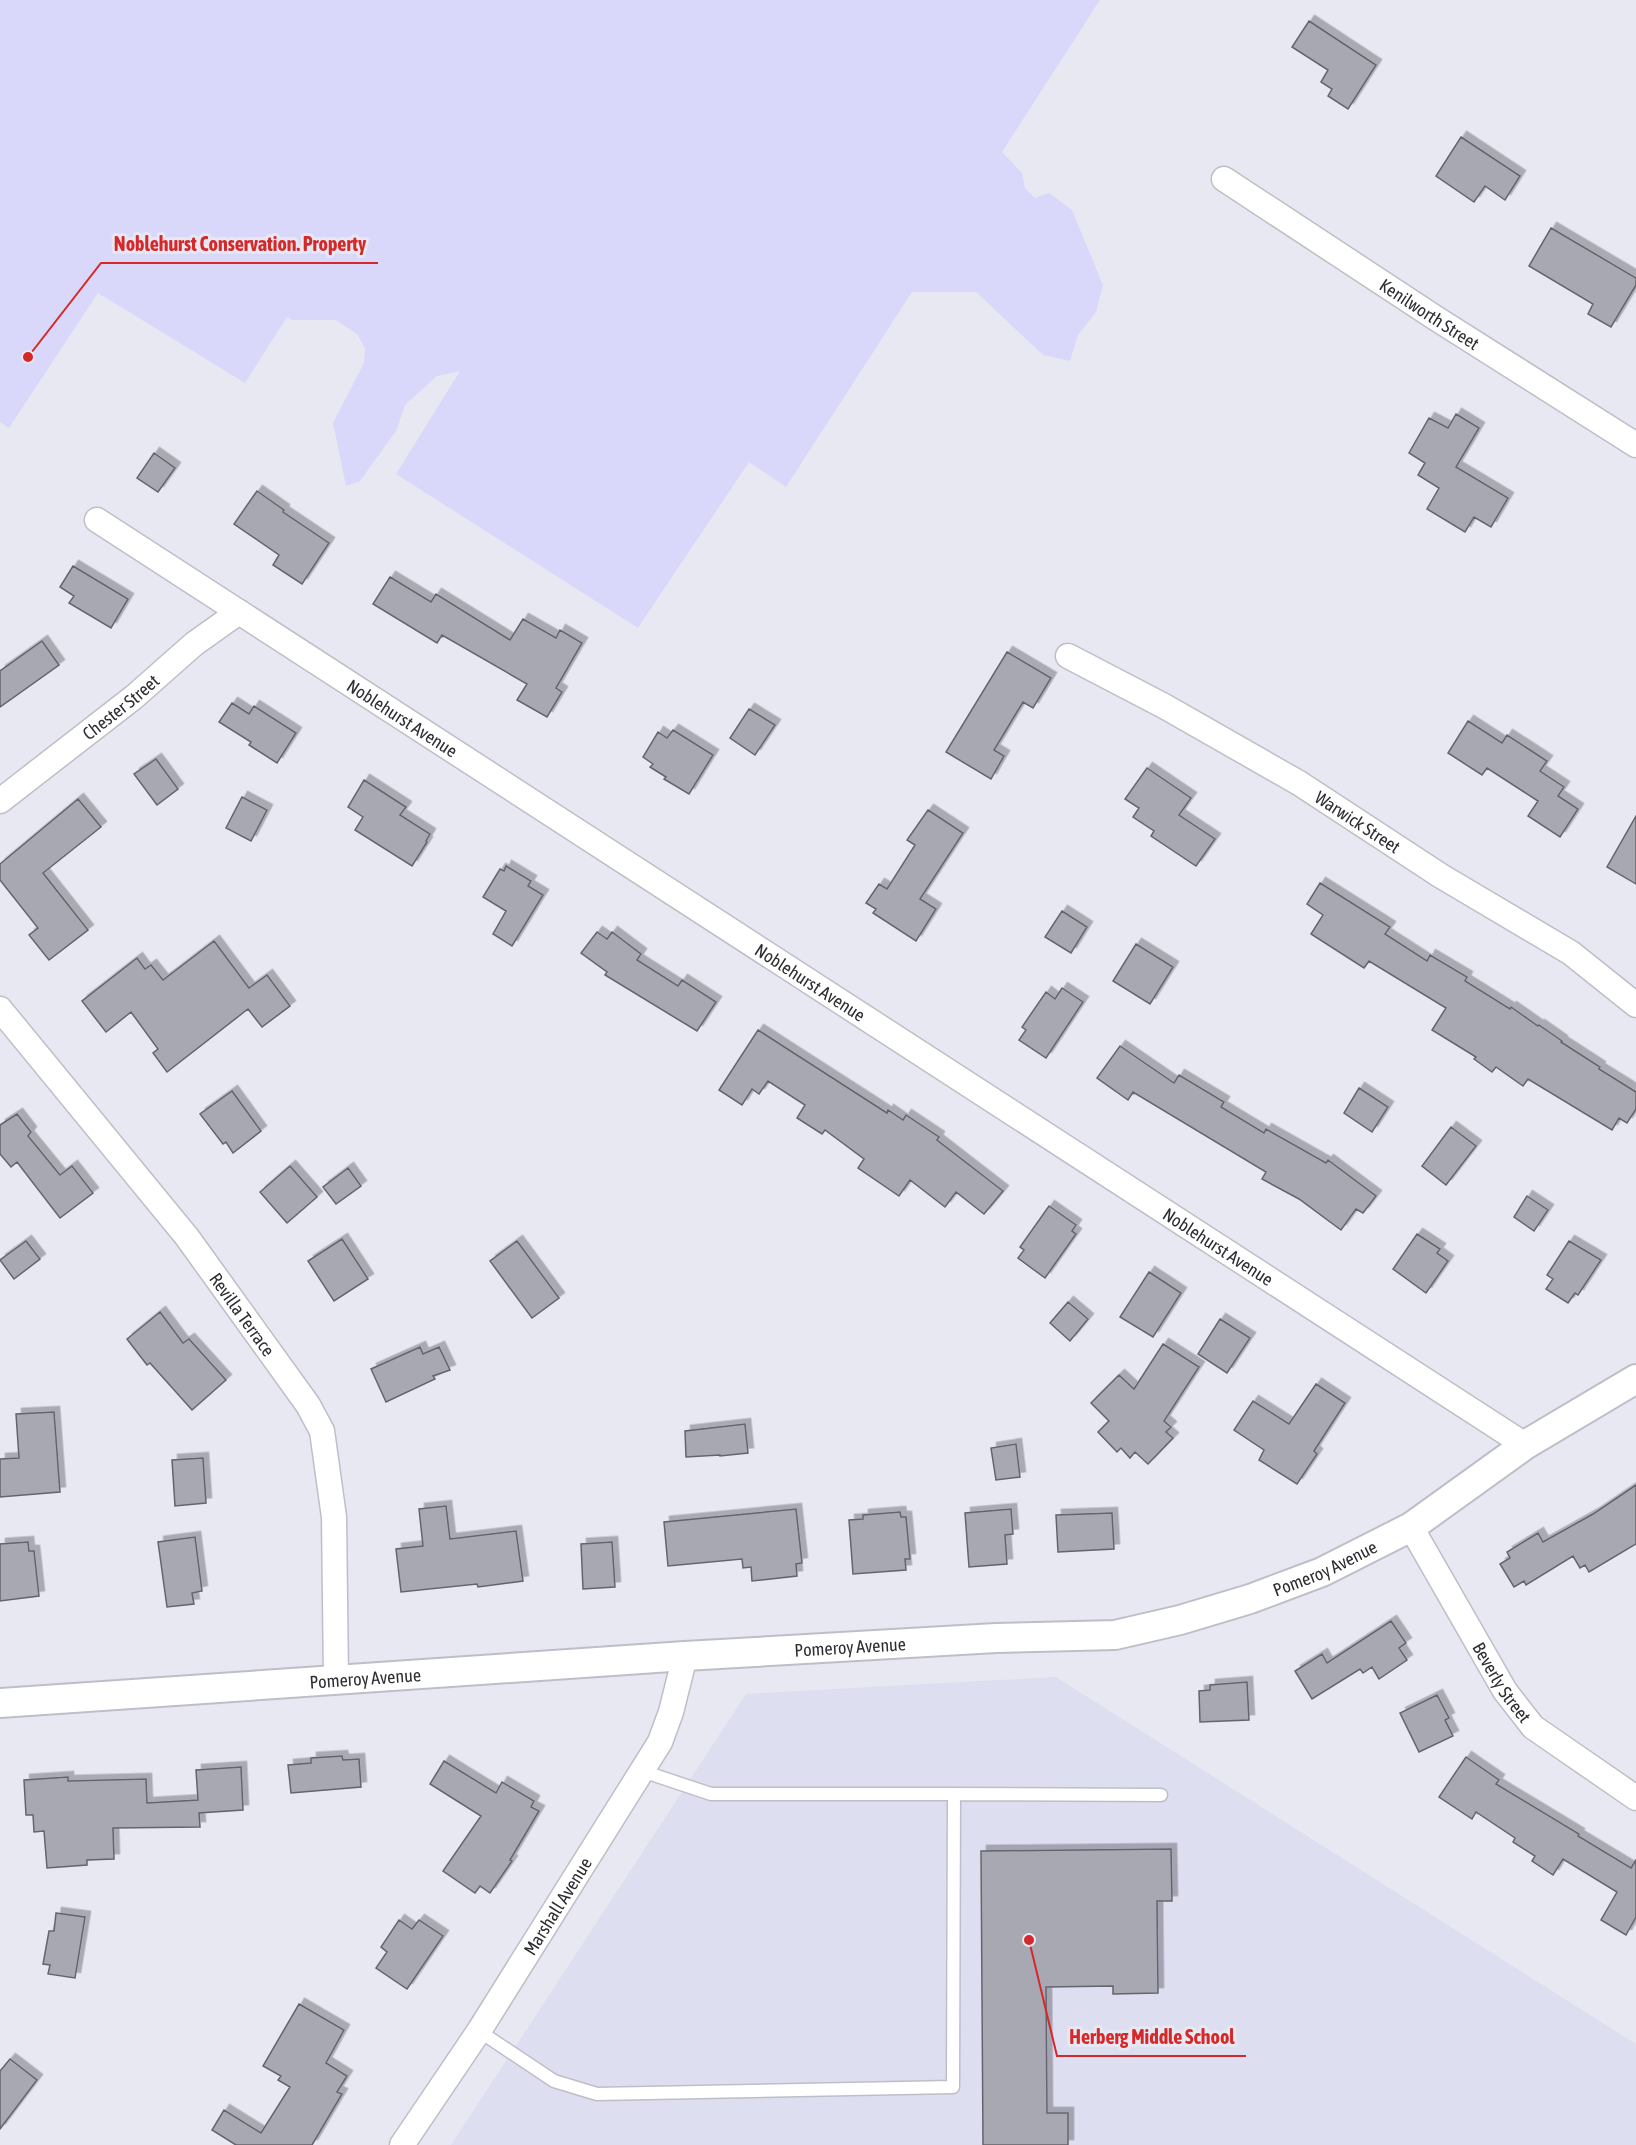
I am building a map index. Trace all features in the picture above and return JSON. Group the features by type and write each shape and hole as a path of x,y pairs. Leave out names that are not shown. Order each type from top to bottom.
{"street":[{"name":"Kenilworth Street","path":"1224,179 1636,445"},
{"name":"Noblehurst Avenue","path":"97,520 1525,1444"},
{"name":"Chester Street","path":"0,801 134,698 194,644 239,612"},
{"name":"Warwick Street","path":"1068,656 1164,706 1299,783 1441,876 1571,954 1636,1005"},
{"name":"Revilla Terrace","path":"0,1009 187,1237 308,1405 322,1431 334,1516 336,1679"},
{"name":"Pomeroy Avenue","path":"0,1703 685,1656 996,1638 1115,1635 1180,1620 1250,1599 1322,1572 1411,1527 1525,1444 1636,1379"},
{"name":"Beverly Street","path":"1411,1527 1505,1691 1533,1727 1636,1798"},
{"name":"Marshall Avenue","path":"402,2145 479,2031 660,1742 671,1712 685,1656"}],"lane":[{"path":"642,1771 711,1794 1161,1794"},
{"path":"479,2031 554,2081 597,2094 953,2087 954,1794"}],"shaded area":[{"path":"0,0 1100,0 1002,152 1022,173 1025,188 1035,198 1049,193 1072,210 1103,285 1096,312 1078,335 1070,361 1043,355 976,292 912,292 786,487 749,462 638,628 396,474 460,371 437,376 405,405 396,431 360,481 346,486 333,423 364,363 365,349 358,335 336,320 292,320 287,317 245,383 98,293 9,428 0,422"},
{"path":"1056,1677 1636,2044 1636,2145 451,2145 746,1694"}],"building":[{"path":"1309,21 1376,65 1348,109 1328,96 1332,89 1321,82 1328,70 1292,47"},
{"path":"1461,137 1520,176 1505,200 1485,186 1474,202 1436,176"},
{"path":"1551,228 1636,278 1636,285 1611,327 1588,314 1593,304 1529,266"},
{"path":"1456,414 1479,428 1456,467 1508,498 1491,527 1474,517 1465,532 1427,509 1439,488 1418,475 1425,463 1409,453 1429,418 1448,428"},
{"path":"154,453 175,468 158,492 137,478"},
{"path":"257,491 284,510 283,512 329,543 302,584 273,565 279,555 234,524"},
{"path":"73,566 128,599 111,628 69,603 74,596 60,587"},
{"path":"390,577 431,602 436,594 510,640 523,619 556,638 560,630 582,643 556,688 562,692 547,717 517,700 527,684 442,635 437,643 373,604"},
{"path":"42,641 59,665 0,707 0,671"},
{"path":"1007,652 1051,678 1033,708 1023,702 994,750 1004,756 991,779 946,752"},
{"path":"232,703 249,714 254,706 296,733 277,763 249,745 251,742 219,722"},
{"path":"749,709 775,725 755,755 730,738"},
{"path":"1468,721 1502,743 1507,735 1547,761 1540,771 1564,787 1558,796 1578,809 1560,837 1528,816 1538,801 1487,768 1482,775 1448,753"},
{"path":"673,730 713,755 689,794 664,779 666,777 650,767 653,764 643,757 658,732 667,738"},
{"path":"156,759 178,789 157,805 134,774"},
{"path":"1147,768 1191,798 1179,815 1215,839 1196,866 1151,836 1154,831 1133,817 1139,808 1125,799"},
{"path":"364,780 406,807 400,815 430,834 412,866 355,830 363,817 348,807"},
{"path":"242,797 267,810 251,841 226,828"},
{"path":"78,799 101,827 43,873 88,930 49,960 29,935 38,928 0,880 0,864"},
{"path":"928,810 963,833 920,899 936,909 916,941 873,913 876,909 866,903 879,884 887,889 915,845 907,840"},
{"path":"1636,816 1636,884 1607,867"},
{"path":"506,866 531,881 528,886 543,895 512,946 493,934 506,911 483,897 500,869 504,871"},
{"path":"1320,883 1390,927 1385,934 1427,961 1430,955 1467,977 1465,981 1539,1025 1600,1067 1599,1069 1636,1092 1636,1109 1627,1123 1619,1118 1612,1130 1528,1079 1523,1086 1496,1067 1492,1072 1474,1059 1476,1057 1432,1030 1446,1008 1369,961 1364,968 1311,934 1323,915 1307,904"},
{"path":"1062,911 1087,927 1071,953 1045,937"},
{"path":"597,932 607,939 612,932 641,954 637,960 678,986 682,980 716,1002 697,1031 605,975 607,972 581,953"},
{"path":"214,941 249,988 267,975 290,1006 262,1027 248,1009 167,1072 153,1053 158,1049 131,1012 106,1032 82,1001 137,958 145,969 151,965 163,980"},
{"path":"1136,944 1173,967 1150,1004 1113,981"},
{"path":"1062,988 1083,1002 1046,1058 1019,1040 1026,1030 1022,1027 1046,992 1055,999"},
{"path":"758,1030 887,1113 888,1110 903,1120 906,1115 939,1137 937,1140 1003,1191 984,1214 956,1192 945,1207 910,1180 899,1196 858,1168 864,1159 825,1130 822,1134 797,1118 805,1105 768,1081 759,1094 752,1089 742,1105 719,1090"},
{"path":"1120,1046 1174,1083 1179,1075 1224,1102 1221,1107 1264,1133 1266,1129 1326,1163 1328,1160 1376,1196 1363,1213 1356,1209 1341,1230 1299,1199 1262,1179 1266,1172 1133,1092 1128,1100 1097,1078"},
{"path":"1359,1088 1388,1107 1372,1132 1344,1113"},
{"path":"232,1091 261,1131 233,1153 226,1142 223,1144 200,1114"},
{"path":"17,1114 31,1132 28,1136 60,1175 72,1166 93,1193 60,1218 17,1162 11,1167 0,1154 0,1125"},
{"path":"1451,1127 1476,1146 1446,1185 1422,1166"},
{"path":"290,1166 317,1197 287,1223 260,1192"},
{"path":"348,1168 361,1186 336,1204 323,1187"},
{"path":"1527,1196 1548,1210 1534,1231 1514,1217"},
{"path":"1049,1206 1076,1225 1072,1231 1076,1234 1045,1278 1018,1258 1024,1250 1020,1247"},
{"path":"1417,1234 1440,1249 1437,1253 1448,1261 1426,1293 1393,1269"},
{"path":"342,1239 368,1279 334,1301 308,1261"},
{"path":"26,1241 40,1259 14,1279 0,1260"},
{"path":"517,1241 559,1298 532,1318 490,1261"},
{"path":"1569,1241 1601,1260 1578,1295 1575,1293 1568,1303 1546,1289 1553,1279 1547,1275"},
{"path":"1149,1272 1181,1293 1153,1337 1120,1317"},
{"path":"1068,1302 1088,1319 1070,1341 1050,1323"},
{"path":"160,1312 183,1343 189,1339 226,1380 192,1410 150,1363 147,1365 127,1339"},
{"path":"1220,1319 1250,1338 1227,1373 1198,1354"},
{"path":"1163,1344 1199,1367 1164,1421 1171,1427 1166,1432 1173,1438 1148,1464 1135,1452 1130,1458 1121,1448 1117,1452 1098,1432 1109,1421 1091,1403 1119,1375 1134,1389"},
{"path":"420,1347 423,1354 439,1347 450,1370 433,1376 435,1379 386,1402 371,1369"},
{"path":"1316,1384 1345,1403 1314,1451 1317,1454 1297,1484 1259,1460 1264,1450 1234,1430 1253,1401 1289,1424"},
{"path":"54,1412 60,1492 0,1497 0,1459 19,1458 16,1414"},
{"path":"745,1424 748,1453 686,1457 685,1431"},
{"path":"1016,1444 1020,1477 996,1480 991,1448"},
{"path":"203,1458 206,1503 175,1506 172,1460"},
{"path":"1636,1485 1636,1544 1589,1572 1585,1565 1580,1568 1573,1556 1526,1585 1524,1581 1514,1587 1500,1564 1510,1558 1507,1552 1538,1533 1543,1542 1593,1514"},
{"path":"446,1506 450,1539 516,1531 523,1581 478,1587 477,1584 401,1592 396,1549 423,1546 419,1509"},
{"path":"796,1509 802,1563 796,1564 797,1576 752,1581 751,1567 743,1568 742,1559 668,1566 664,1522"},
{"path":"1011,1509 1013,1534 1005,1535 1007,1564 969,1567 965,1513"},
{"path":"900,1512 901,1517 906,1517 910,1559 905,1559 906,1570 853,1574 849,1520 863,1519 863,1515"},
{"path":"1112,1513 1114,1549 1058,1552 1056,1515"},
{"path":"195,1537 202,1591 192,1593 194,1604 167,1607 158,1542"},
{"path":"28,1542 29,1551 34,1551 39,1596 0,1601 0,1544"},
{"path":"612,1542 615,1587 583,1589 581,1544"},
{"path":"1391,1621 1406,1643 1399,1648 1407,1660 1379,1679 1372,1667 1363,1673 1360,1669 1312,1699 1295,1671 1322,1654 1327,1663"},
{"path":"1247,1682 1249,1720 1200,1722 1199,1691 1210,1690 1210,1685"},
{"path":"1437,1695 1449,1718 1445,1720 1453,1736 1419,1752 1400,1713"},
{"path":"342,1756 343,1760 359,1759 361,1787 291,1793 288,1765 311,1763 311,1758"},
{"path":"1466,1757 1499,1780 1496,1784 1579,1834 1578,1836 1631,1868 1636,1860 1636,1917 1626,1935 1601,1920 1617,1892 1563,1859 1553,1875 1532,1861 1535,1856 1513,1842 1515,1838 1476,1812 1472,1819 1439,1797"},
{"path":"444,1761 496,1793 502,1782 534,1801 531,1807 539,1811 510,1860 512,1861 490,1893 480,1886 475,1893 443,1871 481,1816 430,1784"},
{"path":"241,1767 243,1810 199,1813 200,1827 113,1828 114,1859 87,1860 87,1865 47,1868 44,1831 34,1832 33,1815 26,1815 24,1780 68,1777 68,1781 146,1779 147,1803 198,1800 196,1770"},
{"path":"1171,1849 1172,1901 1157,1901 1158,1993 1113,1994 1113,1986 1046,1987 1047,2113 1068,2113 1068,2145 983,2145 981,1851"},
{"path":"56,1913 85,1917 75,1978 48,1974 50,1965 43,1964 49,1931 54,1931"},
{"path":"399,1920 412,1929 419,1920 443,1936 407,1989 376,1968 387,1952 381,1947"},
{"path":"299,2004 344,2030 326,2063 347,2076 337,2092 342,2094 312,2145 236,2145 212,2130 224,2110 261,2133 290,2087 278,2080 281,2076 263,2066"},
{"path":"10,2059 37,2080 0,2129 0,2071"}],"place":[{"name":"Noblehurst Conservation. Property","path":"28,357"},
{"name":"Herberg Middle School","path":"1029,1940"}]}
